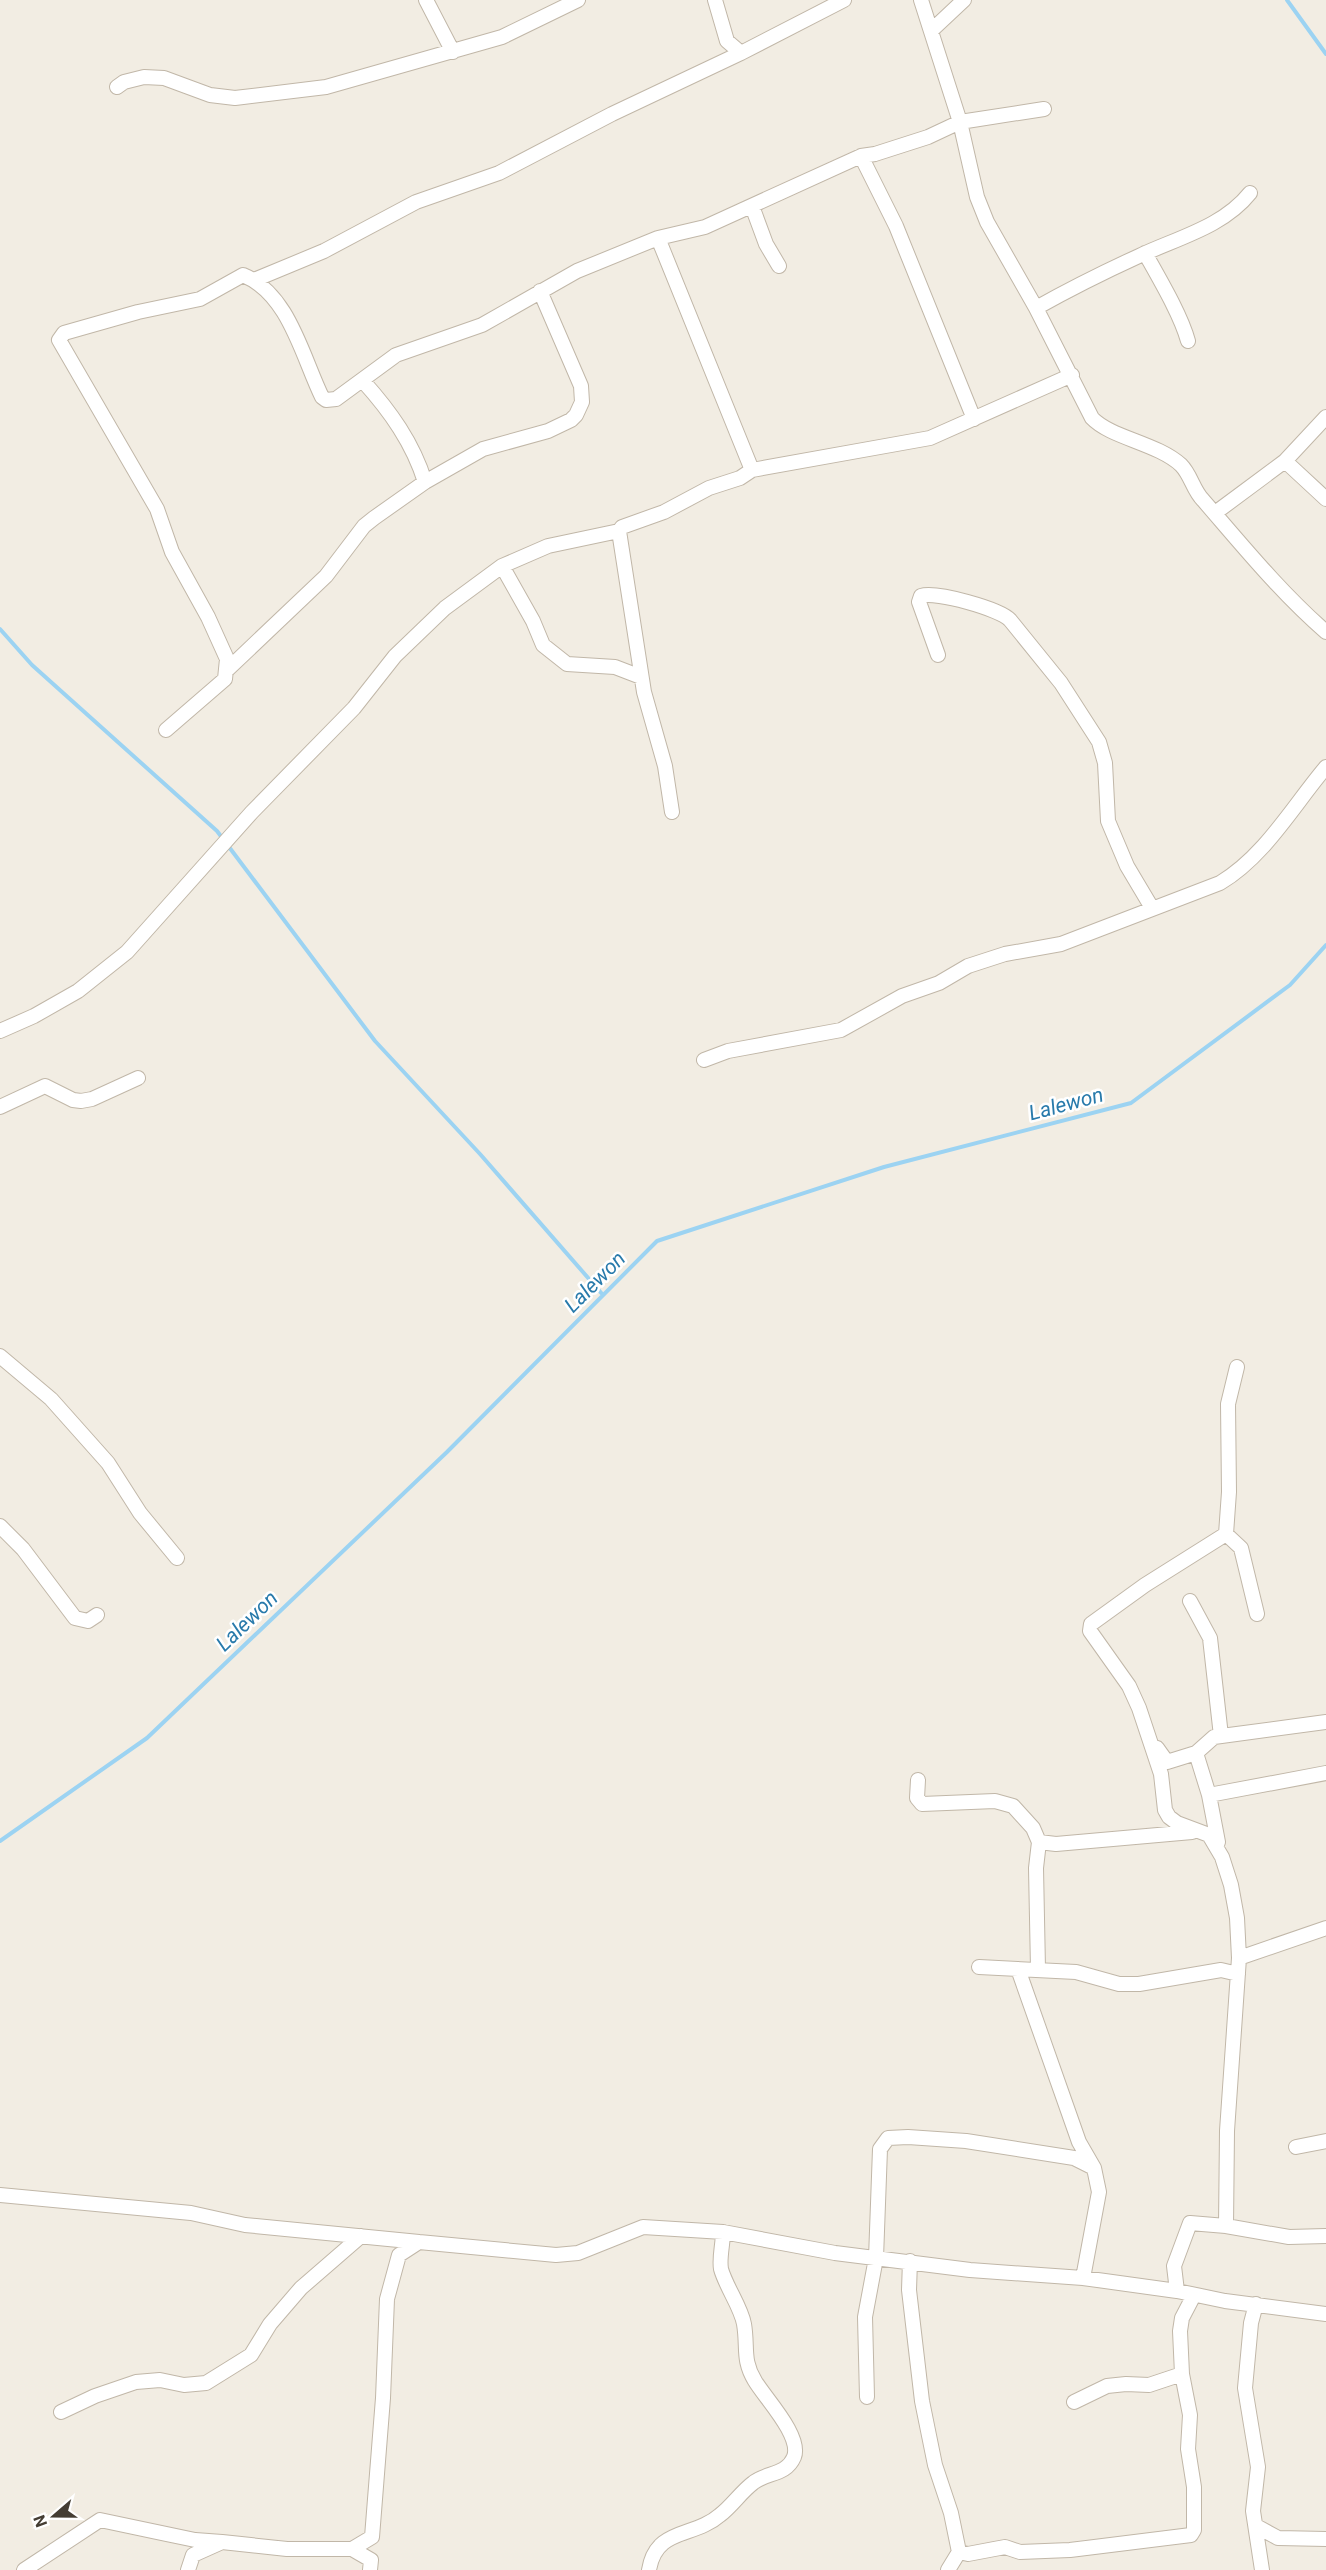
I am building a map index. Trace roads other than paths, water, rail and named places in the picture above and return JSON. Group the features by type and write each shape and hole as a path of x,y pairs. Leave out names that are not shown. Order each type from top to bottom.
{"street":[{"path":"426,0 453,52"},
{"path":"117,87 124,82 144,77 164,78 210,94 235,98 326,87 502,37 578,0"},
{"path":"715,0 727,41 741,53"},
{"path":"255,280 324,252 416,202 499,173 612,114 741,53 844,0"},
{"path":"921,0 960,122 974,188 987,222 1072,375 1086,407 1099,426 1155,449 1180,465 1190,477 1200,498 1292,601 1326,632"},
{"path":"932,30 964,0"},
{"path":"166,730 225,679 227,659 208,617 172,552 157,509 102,418 59,340 64,333 138,312 200,299 243,275 255,280 281,309 322,397 326,400 336,399 396,355 482,325 600,260 658,238 705,227 861,156 875,154 928,137 960,122 1044,109"},
{"path":"861,156 896,226 974,420"},
{"path":"1036,308 1091,278 1208,226 1239,207 1250,193"},
{"path":"752,206 766,244 779,266"},
{"path":"658,238 752,470"},
{"path":"1145,253 1183,321 1188,341"},
{"path":"226,671 326,576 364,526 425,482 483,449 548,431 571,420 576,415 582,402 581,387 540,291"},
{"path":"0,1031 34,1016 78,991 128,952 252,813 354,708 395,656 445,608 502,566 548,546 618,531 622,527 664,512 709,488 740,478 752,470 930,438 1072,375"},
{"path":"363,381 398,425 418,459 425,482"},
{"path":"1215,513 1285,461 1326,417"},
{"path":"1285,461 1326,499"},
{"path":"618,531 641,677 665,766 672,812"},
{"path":"502,566 533,621 543,645 567,664 615,667 641,677"},
{"path":"938,654 919,602 921,596 928,594 958,599 1000,613 1010,620 1061,683 1099,742 1105,763 1108,821 1127,866 1152,908"},
{"path":"704,1060 728,1051 841,1030 902,996 939,983 968,966 1005,954 1061,944 1220,883 1233,875 1262,847 1326,767"},
{"path":"0,1107 45,1086 73,1100 92,1099 138,1078"},
{"path":"0,1356 51,1399 108,1463 140,1513 177,1558"},
{"path":"1237,1367 1228,1404 1227,1534 1241,1548 1257,1614"},
{"path":"0,1526 22,1549 75,1618 88,1621 97,1615"},
{"path":"1226,2226 1227,2131 1239,1958 1237,1918 1231,1885 1216,1846 1209,1835 1177,1823 1169,1817 1165,1810 1161,1774 1151,1740 1129,1686 1090,1631 1091,1624 1145,1585 1227,1534"},
{"path":"1190,1601 1210,1638 1221,1736"},
{"path":"1151,1740 1167,1762 1196,1753 1214,1737 1326,1722"},
{"path":"1196,1753 1209,1795 1218,1842 1216,1846"},
{"path":"1209,1795 1326,1773"},
{"path":"918,1780 917,1798 922,1804 995,1801 1013,1806 1033,1828 1039,1842 1036,1868 1038,1969"},
{"path":"1039,1842 1056,1844 1201,1831"},
{"path":"1239,1958 1326,1929"},
{"path":"979,1967 1076,1972 1119,1984 1139,1984 1221,1970 1238,1974"},
{"path":"1018,1969 1078,2142 1094,2168 1099,2192 1083,2278"},
{"path":"867,2397 865,2317 876,2258 880,2149 888,2138 908,2137 1001,2146 1074,2158 1094,2168"},
{"path":"1296,2147 1326,2141"},
{"path":"0,2195 191,2213 245,2224 556,2255 578,2253 643,2227 723,2232 876,2258 970,2270 1083,2278 1326,2314"},
{"path":"1177,2291 1174,2266 1190,2223 1226,2226 1289,2237 1326,2236"},
{"path":"649,2570 652,2554 665,2540 703,2527 720,2516 754,2482 783,2471 794,2456 794,2444 782,2418 747,2368 744,2322 721,2267 723,2232"},
{"path":"61,2412 95,2396 136,2382 159,2380 184,2385 206,2383 251,2355 270,2324 302,2288 361,2236"},
{"path":"352,2549 372,2537 383,2398 387,2299 399,2255 418,2242"},
{"path":"909,2261 909,2290 922,2401 934,2465 951,2513 959,2552 948,2570"},
{"path":"959,2552 968,2554 1005,2547 1020,2552 1070,2550 1191,2535 1194,2530 1194,2487 1188,2449 1190,2415 1182,2374 1180,2325 1194,2295"},
{"path":"1256,2304 1251,2323 1245,2388 1258,2467 1253,2511 1262,2570"},
{"path":"1074,2402 1107,2386 1149,2385 1182,2374"},
{"path":"24,2570 100,2520 195,2540 287,2549 352,2549 371,2560 370,2570"},
{"path":"1256,2526 1278,2538 1326,2539"},
{"path":"188,2570 193,2554 222,2542"}],"waterway":[{"path":"1287,0 1326,54"},
{"path":"0,629 32,665 217,831 375,1041 480,1154 603,1295"},
{"name":"Lalewon","path":"0,1841 147,1738 447,1452 657,1241 884,1167 1131,1103 1290,985 1326,945"}]}
